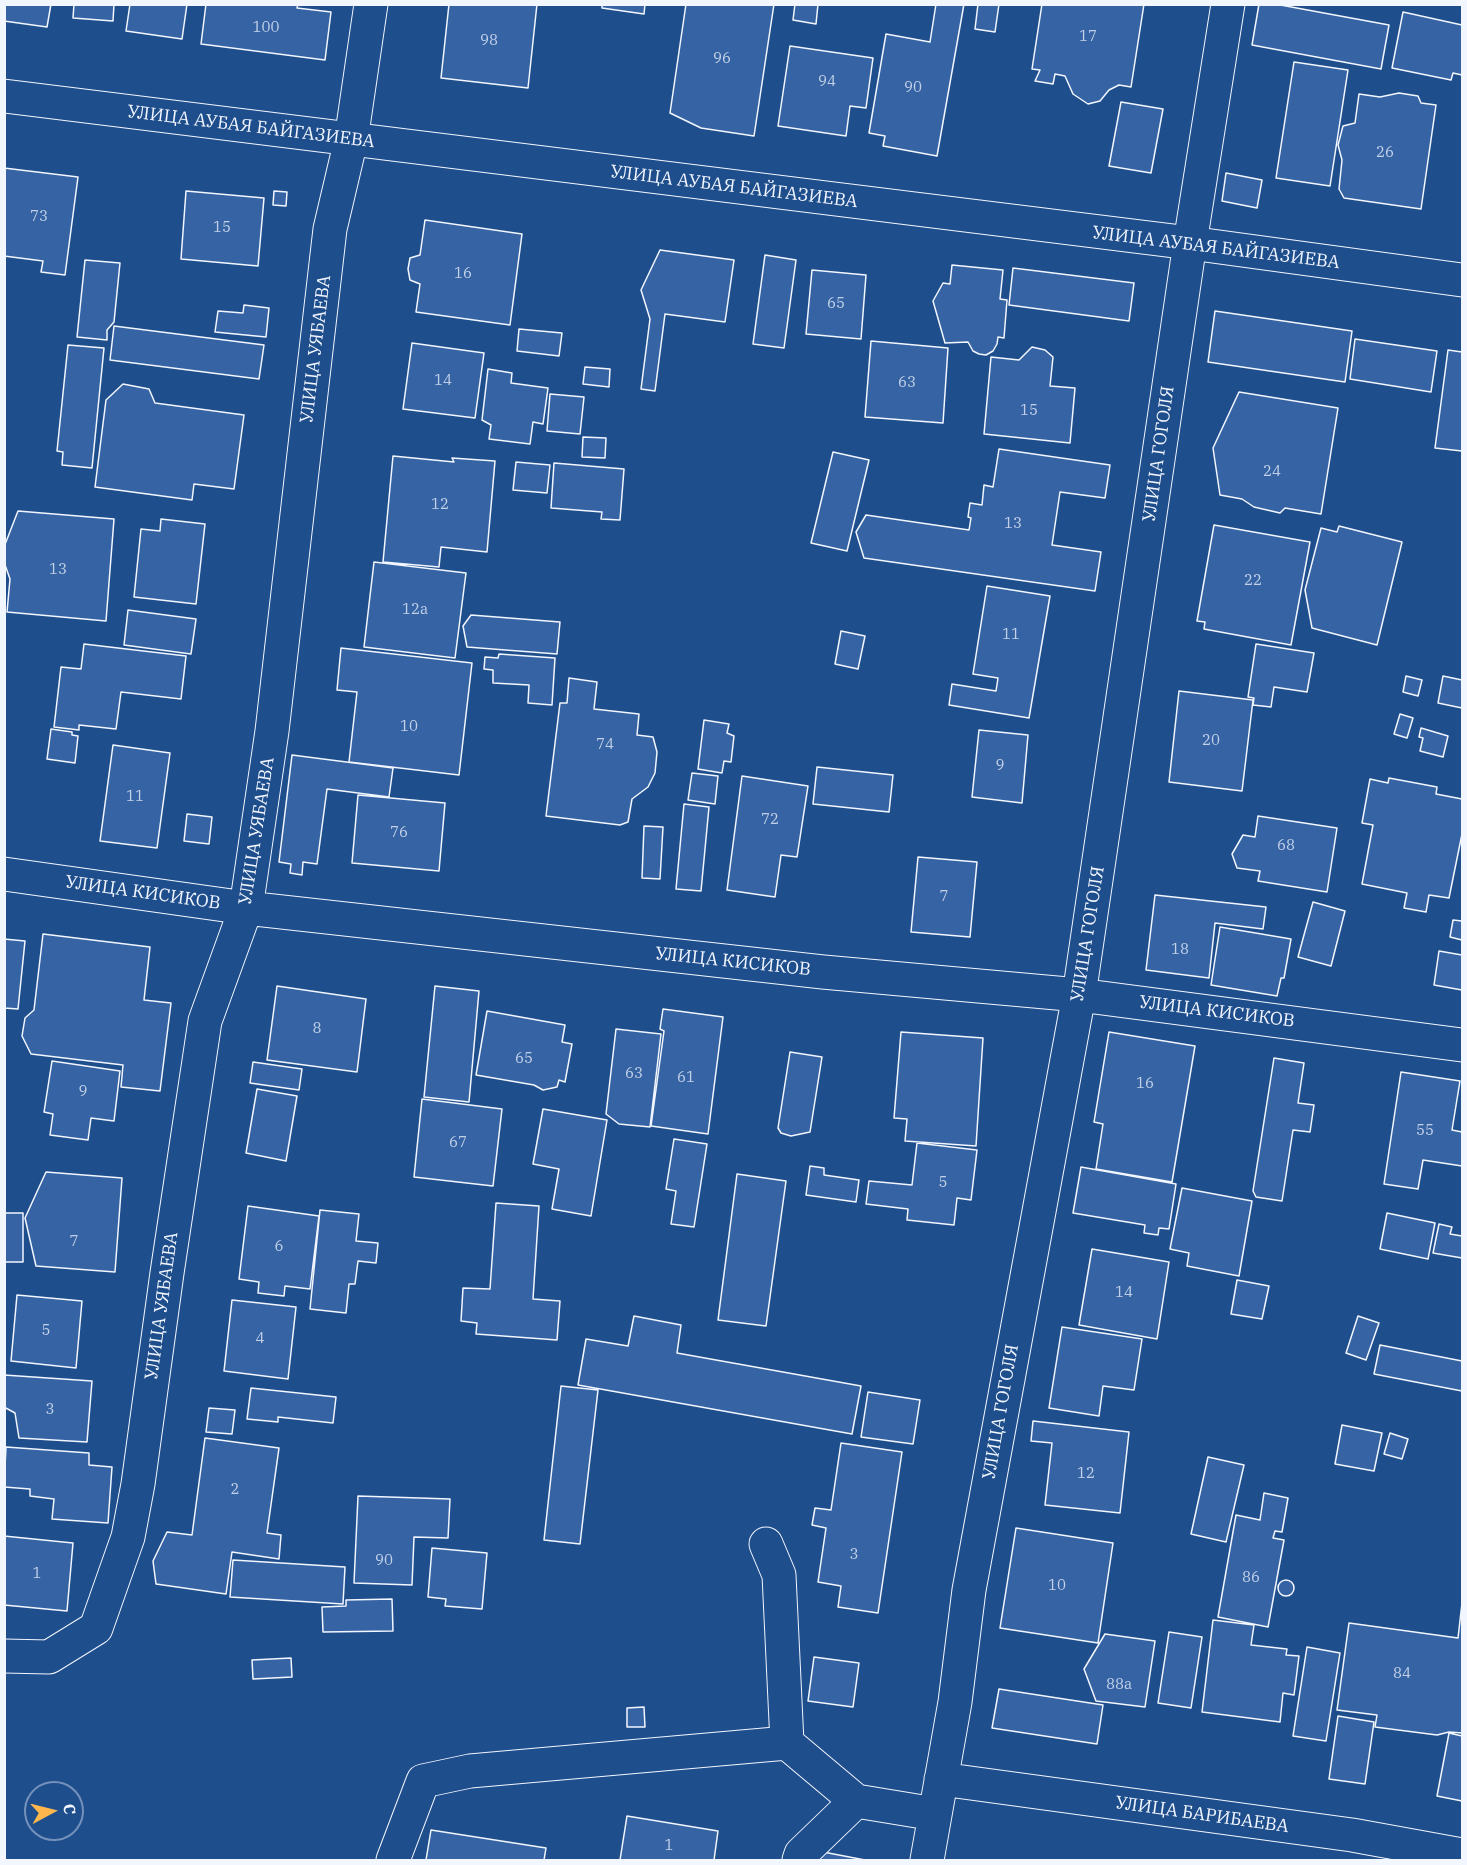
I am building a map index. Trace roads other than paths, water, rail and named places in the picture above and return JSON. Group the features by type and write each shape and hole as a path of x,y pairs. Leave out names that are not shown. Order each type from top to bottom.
{"street":[{"name":"УЛИЦА УЯБАЕВА","path":"4,1656 49,1657 96,1628 128,1537 138,1484 166,1273 206,1021 246,908 272,731 330,229 351,140 371,4"},
{"name":"УЛИЦА ГОГОЛЯ","path":"927,1860 955,1702 969,1590 1079,995 1190,243 1228,4"},
{"name":"УЛИЦА АУБАЯ БАЙГАЗИЕВА","path":"4,96 1190,243 1462,280"},
{"name":"УЛИЦА КИСИКОВ","path":"4,874 246,908 812,971 1079,995 1462,1045"},
{"path":"766,1544 779,1575 787,1743"},
{"path":"393,1860 423,1781 470,1771 787,1743 856,1801 935,1814"},
{"name":"УЛИЦА БАРИБАЕВА","path":"941,1779 1352,1835 1462,1855"},
{"path":"799,1860 801,1854 856,1801"}]}
